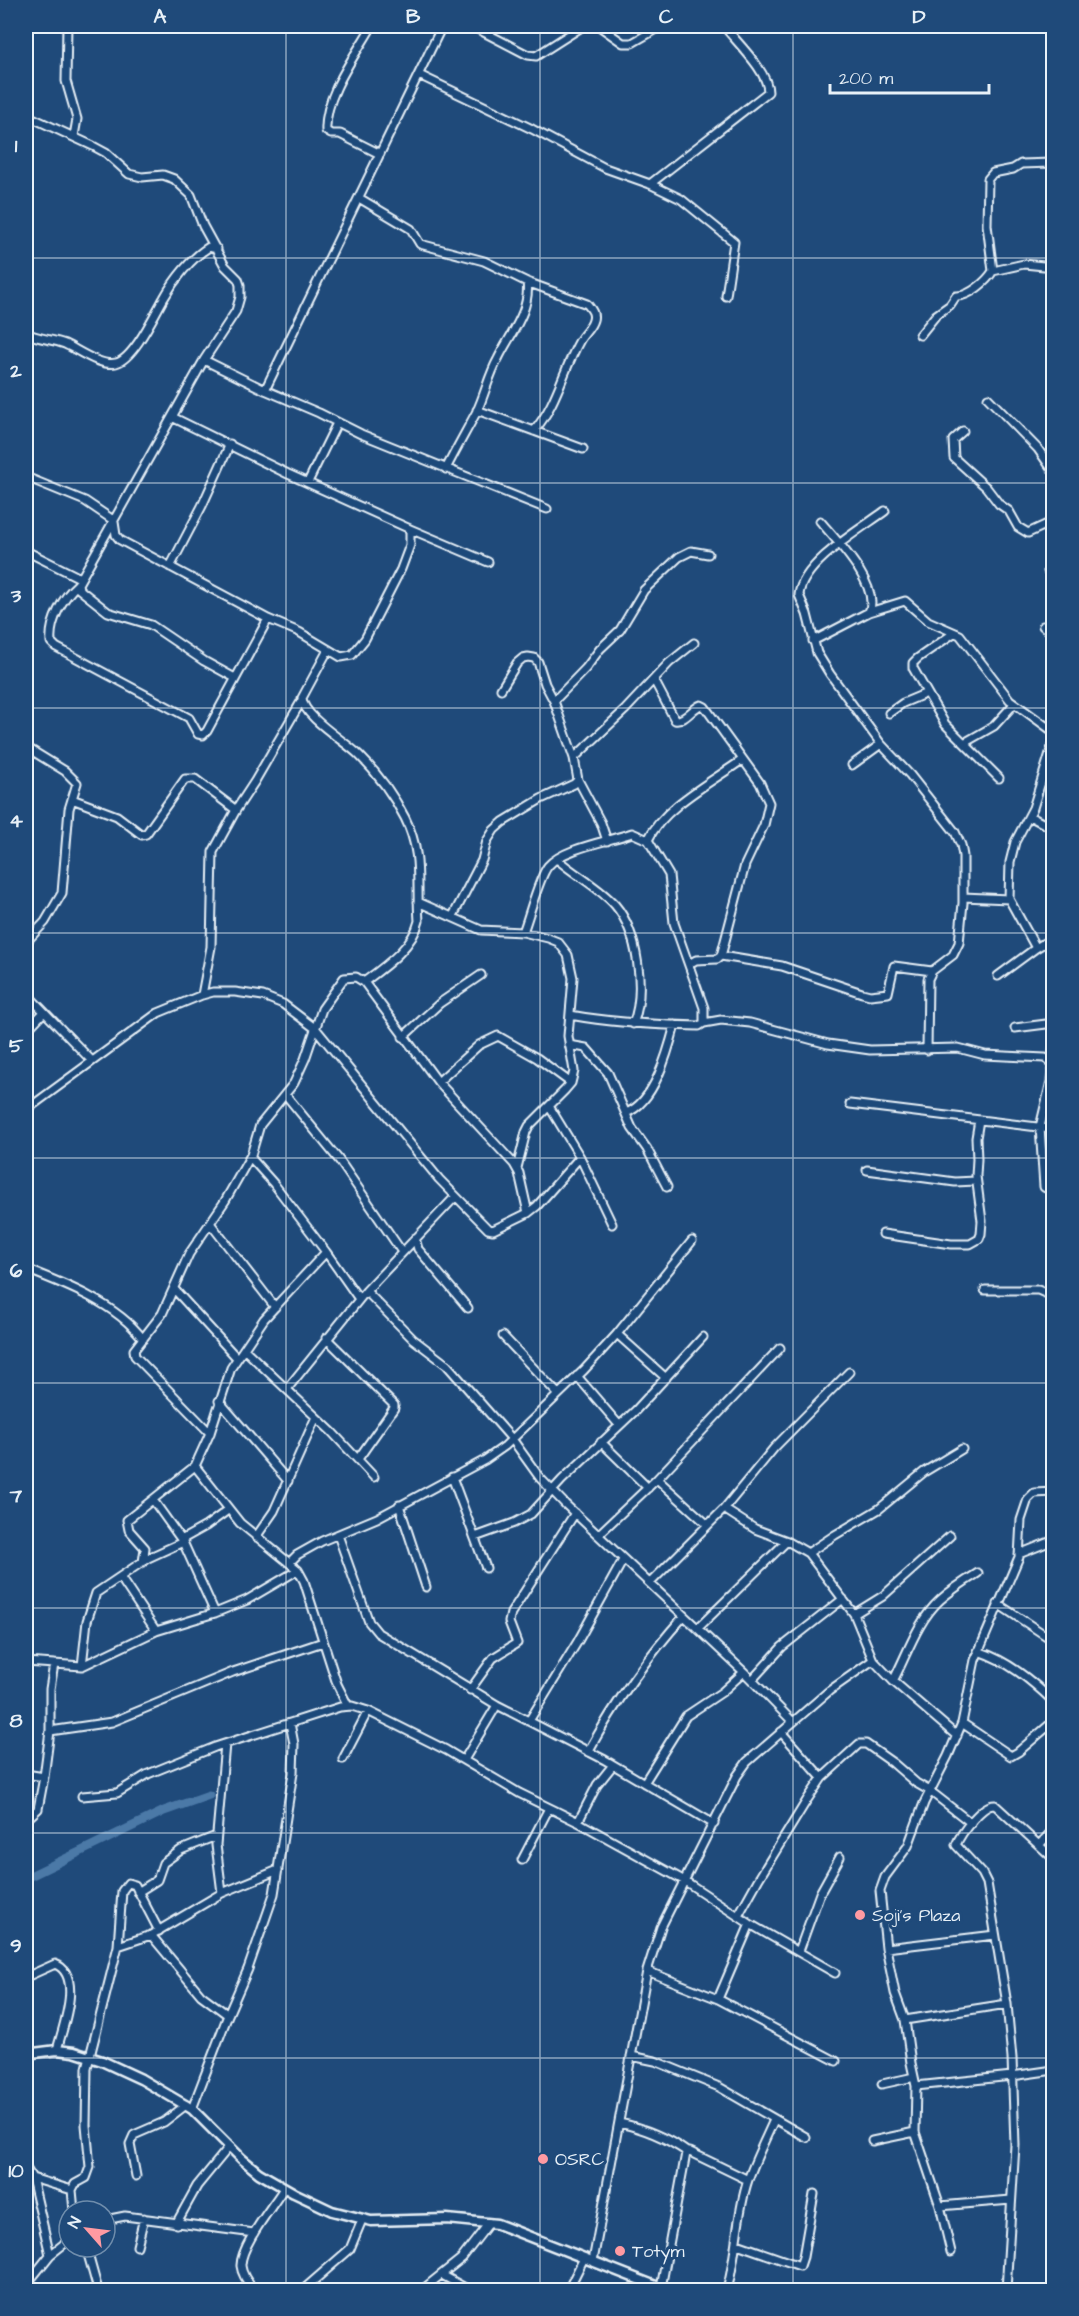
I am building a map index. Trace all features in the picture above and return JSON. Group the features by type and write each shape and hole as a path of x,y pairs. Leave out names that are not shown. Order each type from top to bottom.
{"main road":[{"path":"26,2054 57,2050 90,2056 141,2079 189,2107 259,2173 332,2211 362,2220 447,2219 489,2223 516,2230 664,2289"}],"street":[{"path":"67,26 66,81 77,119 74,136"},
{"path":"372,26 332,99 325,119 326,131 331,134 340,134 380,154"},
{"path":"265,390 442,26"},
{"path":"472,26 528,55 536,56 583,26"},
{"path":"599,26 623,44 632,43 662,26"},
{"path":"650,184 768,92 767,81 760,70 724,26"},
{"path":"419,75 532,129 605,168 650,184 681,199 734,242 726,296"},
{"path":"26,115 106,153 129,174 142,177 164,175 174,179 191,195 203,226 225,266 238,279 240,297 236,311 204,360 79,581 55,617 51,642 189,718 198,734 203,735 268,618"},
{"path":"920,335 936,315 956,296 962,296 987,282 993,271 987,225 988,179 993,173 1013,169 1021,164 1052,163 1053,166"},
{"path":"359,198 411,229 420,244 484,261 528,282 587,304 593,311 594,318 581,339 554,401 544,420 534,431"},
{"path":"26,333 65,344 106,363 114,364 122,361 147,330 164,298 182,273 199,253 209,247 217,249"},
{"path":"993,271 1024,264 1053,267"},
{"path":"446,469 477,410 498,359 525,308 529,294 528,282"},
{"path":"204,360 265,390 320,412 337,423 548,509"},
{"path":"988,398 1038,449 1053,472"},
{"path":"477,410 583,449"},
{"path":"172,417 288,474 488,562"},
{"path":"308,482 337,423"},
{"path":"963,431 953,441 954,458 986,487 999,504 1009,511 1018,527 1028,533 1053,521"},
{"path":"170,567 202,506 230,444"},
{"path":"26,477 85,501 114,520"},
{"path":"885,511 816,563 799,591 813,641 830,674 881,744 910,775 955,832 961,845 963,856 962,923 957,950 950,959 932,971 927,984 927,1050"},
{"path":"114,520 114,529 120,540 299,632 340,657 352,654 365,639 400,569 410,544 410,528"},
{"path":"820,521 854,562 863,578 870,601 868,612"},
{"path":"26,550 79,581"},
{"path":"554,701 620,630 645,590 679,557 691,551 708,554"},
{"path":"79,581 79,590 108,612 151,626 204,661 235,678"},
{"path":"813,641 868,612 904,601 920,617 963,638 1014,704 1053,732"},
{"path":"1042,626 1053,635"},
{"path":"954,633 918,658 913,663 913,668 945,724 999,778"},
{"path":"574,758 669,663 694,643"},
{"path":"202,994 210,947 213,852 302,700 328,650"},
{"path":"501,689 517,663 523,658 534,658 538,662 574,758 578,780 601,823 607,841"},
{"path":"654,680 675,720 682,720 696,706 704,705 728,736 768,798 769,810 745,866 721,956"},
{"path":"889,713 927,693"},
{"path":"302,700 305,708 314,717 360,756 405,817 417,853 419,921 414,934 384,968 364,982"},
{"path":"964,743 994,726 1014,704"},
{"path":"1036,948 1009,899 1011,852 1029,816 1053,740"},
{"path":"852,765 881,744"},
{"path":"26,747 65,771 75,780 76,787 65,844 62,893 56,907 26,942"},
{"path":"648,840 677,806 742,760"},
{"path":"72,799 117,816 142,835 146,834 185,779 195,779 236,810"},
{"path":"453,916 482,860 487,841 494,830 541,799 578,780"},
{"path":"1029,816 1053,829"},
{"path":"523,932 546,870 557,858 632,833 648,840 669,875 674,923 704,1008 704,1023"},
{"path":"557,858 613,903 627,926 639,981 637,1014 633,1024"},
{"path":"963,897 1009,899"},
{"path":"418,902 481,930 523,932 548,938 558,942 568,955 573,978 569,1045 574,1071 570,1083 538,1115 526,1132 517,1168"},
{"path":"998,976 1053,938"},
{"path":"689,964 696,960 717,959 721,956 782,966 870,995 888,993 894,966 932,971"},
{"path":"403,1037 440,1003 481,975"},
{"path":"210,1432 135,1356 134,1350 156,1324 175,1290 189,1254 250,1156 260,1125 300,1073 322,1009 340,981 349,977 357,977 364,982 438,1082 517,1168 528,1213"},
{"path":"26,1110 158,1013 202,994 235,992 263,996 283,1004 316,1029 433,1173 491,1230 528,1213 580,1157"},
{"path":"26,993 92,1060"},
{"path":"26,1031 44,1012"},
{"path":"570,1015 633,1024 699,1026 721,1020 750,1023 828,1044 859,1049 882,1051 958,1048 978,1054 1045,1058 1050,1062"},
{"path":"1015,1028 1053,1023"},
{"path":"626,1113 635,1108 652,1086 666,1056 675,1025"},
{"path":"438,1082 479,1045 498,1036 537,1058 570,1083"},
{"path":"1053,1039 1050,1062 1051,1081 1040,1127 1044,1187 1053,1192"},
{"path":"569,1045 586,1048 601,1062 667,1187"},
{"path":"285,1094 351,1177 402,1252"},
{"path":"850,1104 1053,1129"},
{"path":"549,1106 580,1157 612,1224"},
{"path":"883,1234 951,1244 975,1242 981,1234 982,1221 976,1181 976,1138 979,1120"},
{"path":"250,1156 326,1252 359,1299"},
{"path":"867,1170 955,1182 976,1181"},
{"path":"287,1389 359,1299 455,1197"},
{"path":"210,1223 275,1307"},
{"path":"416,1238 418,1249"},
{"path":"290,1562 297,1555 322,1541 399,1505 494,1455 618,1334 692,1241"},
{"path":"408,1245 418,1249 468,1308"},
{"path":"143,1562 145,1548 129,1530 127,1520 195,1466 210,1432 231,1368 237,1358 264,1318 326,1252"},
{"path":"26,1269 114,1311 132,1325 143,1339"},
{"path":"175,1290 237,1358"},
{"path":"985,1290 1038,1290 1053,1297"},
{"path":"366,1292 413,1339 447,1365 512,1439 552,1491 744,1672 793,1722"},
{"path":"618,1334 666,1378"},
{"path":"503,1336 558,1394"},
{"path":"475,1537 523,1519 666,1378 703,1337"},
{"path":"326,1338 394,1405 358,1460"},
{"path":"598,1535 657,1479 780,1348"},
{"path":"244,1349 316,1417 374,1477"},
{"path":"650,1583 724,1509 774,1448 849,1372"},
{"path":"577,1376 619,1425"},
{"path":"219,1401 288,1481"},
{"path":"256,1537 274,1511 316,1417"},
{"path":"601,1442 648,1488"},
{"path":"808,1553 879,1509 924,1472 962,1449"},
{"path":"195,1466 228,1510 256,1537 298,1570 304,1581 337,1684 348,1706"},
{"path":"452,1477 486,1568"},
{"path":"657,1479 708,1525"},
{"path":"951,2252 940,2206 915,2132 916,2086 905,2020 895,1993 886,1948 880,1902 882,1883 908,1846 930,1791 962,1723 978,1651 1019,1554 1021,1520 1028,1499 1034,1493 1053,1492"},
{"path":"153,1500 182,1541 215,1613"},
{"path":"399,1505 426,1587"},
{"path":"724,1509 755,1529 786,1541 808,1553 854,1614 873,1660 893,1681 957,1736"},
{"path":"82,1666 85,1632 93,1598 101,1589 143,1562 182,1541 228,1510"},
{"path":"470,1690 493,1658 517,1643 509,1622 511,1613 574,1513"},
{"path":"338,1535 373,1628 497,1706 613,1765 714,1824"},
{"path":"854,1614 883,1596 950,1536"},
{"path":"1019,1554 1053,1540"},
{"path":"698,1628 786,1541"},
{"path":"529,1721 578,1641 623,1560"},
{"path":"26,1662 82,1666 156,1631 215,1613 247,1600 298,1570"},
{"path":"893,1681 932,1608 978,1573"},
{"path":"120,1577 156,1631"},
{"path":"752,1680 788,1641 843,1599"},
{"path":"998,1604 1053,1641"},
{"path":"588,1752 607,1717 640,1669 684,1616"},
{"path":"1046,1635 1053,1627"},
{"path":"50,1731 112,1722 233,1672 323,1641"},
{"path":"978,1651 998,1657 1053,1702"},
{"path":"568,2290 589,2259 619,2123 647,1971 661,1928 737,1776 747,1762 829,1691 873,1660"},
{"path":"26,1820 38,1809 44,1777 50,1731 49,1703 54,1665"},
{"path":"645,1783 686,1716 722,1692 744,1672"},
{"path":"82,1796 117,1793 148,1774 225,1744 348,1706 368,1711 578,1822 685,1881 750,1924 835,1973"},
{"path":"464,1760 497,1706"},
{"path":"343,1759 368,1711"},
{"path":"962,1723 1011,1756 1053,1721"},
{"path":"136,2176 131,2139 134,2135 164,2122 189,2107 248,1969 274,1894 294,1764 294,1744 290,1723"},
{"path":"781,1732 822,1778"},
{"path":"738,1916 775,1851 822,1778 859,1744 862,1743 971,1823"},
{"path":"222,1893 217,1864 216,1836 225,1744"},
{"path":"578,1822 597,1785 613,1765"},
{"path":"26,1774 44,1777"},
{"path":"1006,2290 1015,2139 1007,2004 985,1877 956,1845 985,1808 990,1804 995,1804 1040,1844 1053,1859"},
{"path":"522,1860 549,1808"},
{"path":"1040,1844 1053,1829"},
{"path":"138,1892 156,1882 163,1863 182,1850 216,1836"},
{"path":"799,1951 820,1893 840,1857"},
{"path":"118,1946 151,1935 222,1893 278,1870"},
{"path":"73,2199 72,2190 75,2184 86,2178 90,2167 85,2106 90,2056 111,1983 118,1946 123,1888 128,1883 132,1883 138,1892 159,1931"},
{"path":"718,1999 750,1924"},
{"path":"151,1935 201,1995 228,2015"},
{"path":"886,1948 995,1935"},
{"path":"26,1977 55,1964 60,1966 68,1978 70,1999 57,2050"},
{"path":"647,1971 718,1999 836,2061"},
{"path":"905,2020 1007,2004"},
{"path":"631,2056 665,2065 719,2087 806,2137"},
{"path":"916,2086 1053,2070"},
{"path":"882,2084 914,2077"},
{"path":"727,2290 748,2181 774,2120"},
{"path":"619,2123 638,2127 674,2143 687,2152 748,2181"},
{"path":"872,2141 915,2132"},
{"path":"176,2224 197,2186 229,2147"},
{"path":"664,2289 687,2152"},
{"path":"26,2168 32,2178 50,2255"},
{"path":"32,2178 72,2190"},
{"path":"254,2290 243,2273 241,2265 246,2246 284,2188"},
{"path":"737,2244 800,2266 814,2194"},
{"path":"940,2206 1011,2200"},
{"path":"117,2218 126,2216 144,2218 254,2233"},
{"path":"137,2246 144,2218"},
{"path":"303,2290 350,2249 362,2220"},
{"path":"422,2290 462,2258 489,2223"},
{"path":"26,2285 57,2249"},
{"path":"89,2259 98,2290"},
{"path":"442,2275 469,2290"}],"waterway":[{"path":"26,1878 164,1811 209,1795"}],"place":[{"name":"Soji's Plaza","path":"860,1915"},
{"name":"OSRC","path":"543,2159"},
{"name":"Totym","path":"620,2251"}]}
